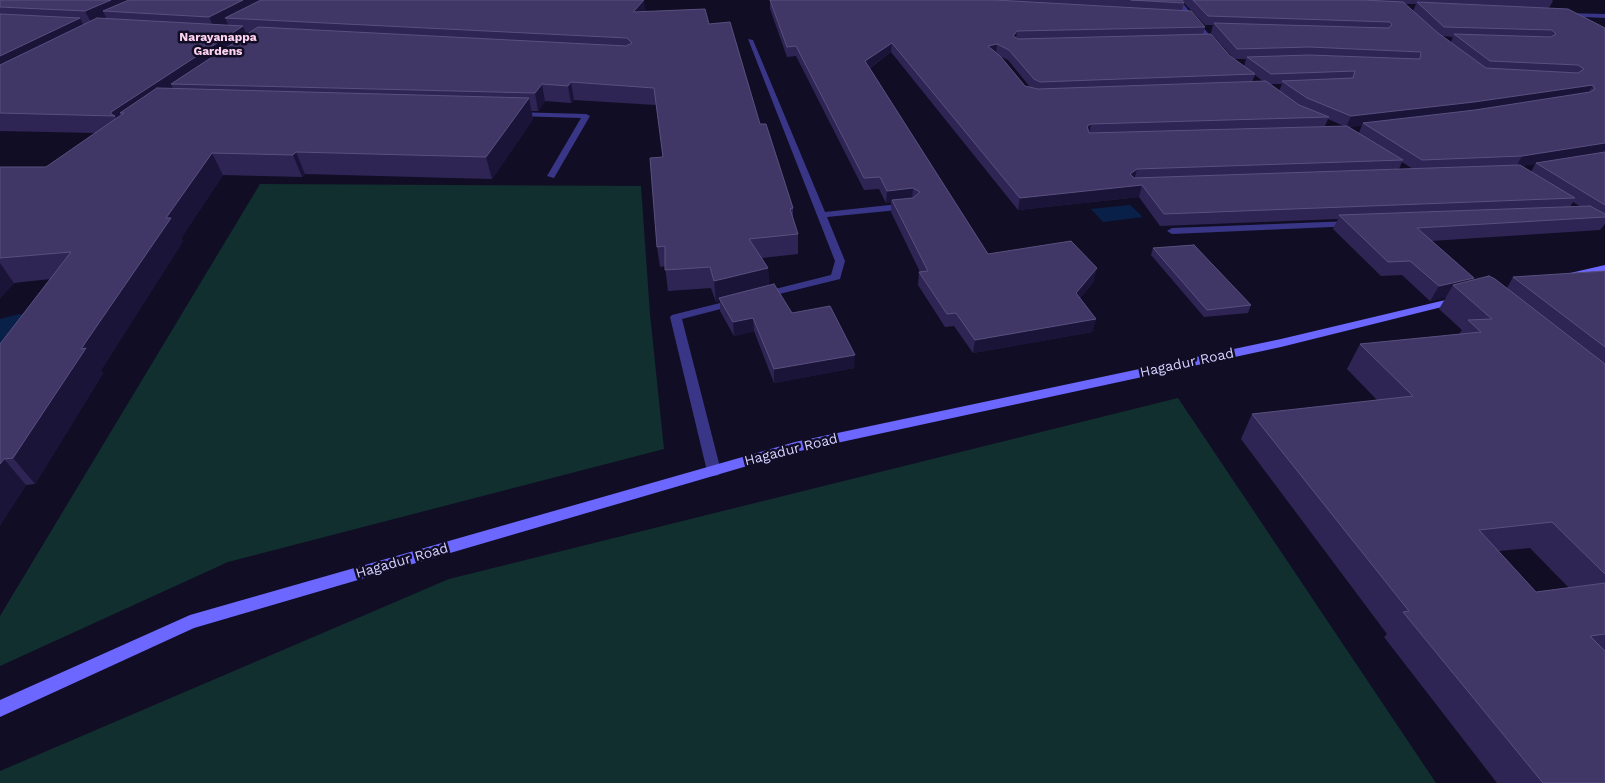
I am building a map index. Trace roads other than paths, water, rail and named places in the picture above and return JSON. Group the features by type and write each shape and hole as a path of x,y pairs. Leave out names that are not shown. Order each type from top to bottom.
{"street":[{"path":"1177,0 1220,51"},
{"path":"1558,14 1605,16"},
{"path":"1180,16 1190,16"},
{"path":"1202,29 1211,29"},
{"path":"714,471 676,317 836,277 840,261 750,40"},
{"path":"1200,40 1210,40"},
{"path":"508,113 586,116 551,176"},
{"path":"821,215 912,205"},
{"path":"1172,231 1361,223"},
{"path":"1557,278 1605,268"},
{"path":"1577,274 1591,284"},
{"name":"Hagadur Road","path":"0,709 190,622 795,447 1281,343 1470,297"}],"water":[{"path":"1130,205 1143,217 1103,222 1091,209"},
{"path":"19,314 48,323 0,364 0,319"}],"district":[{"name":"Narayanappa Gardens","path":"218,44"}]}
